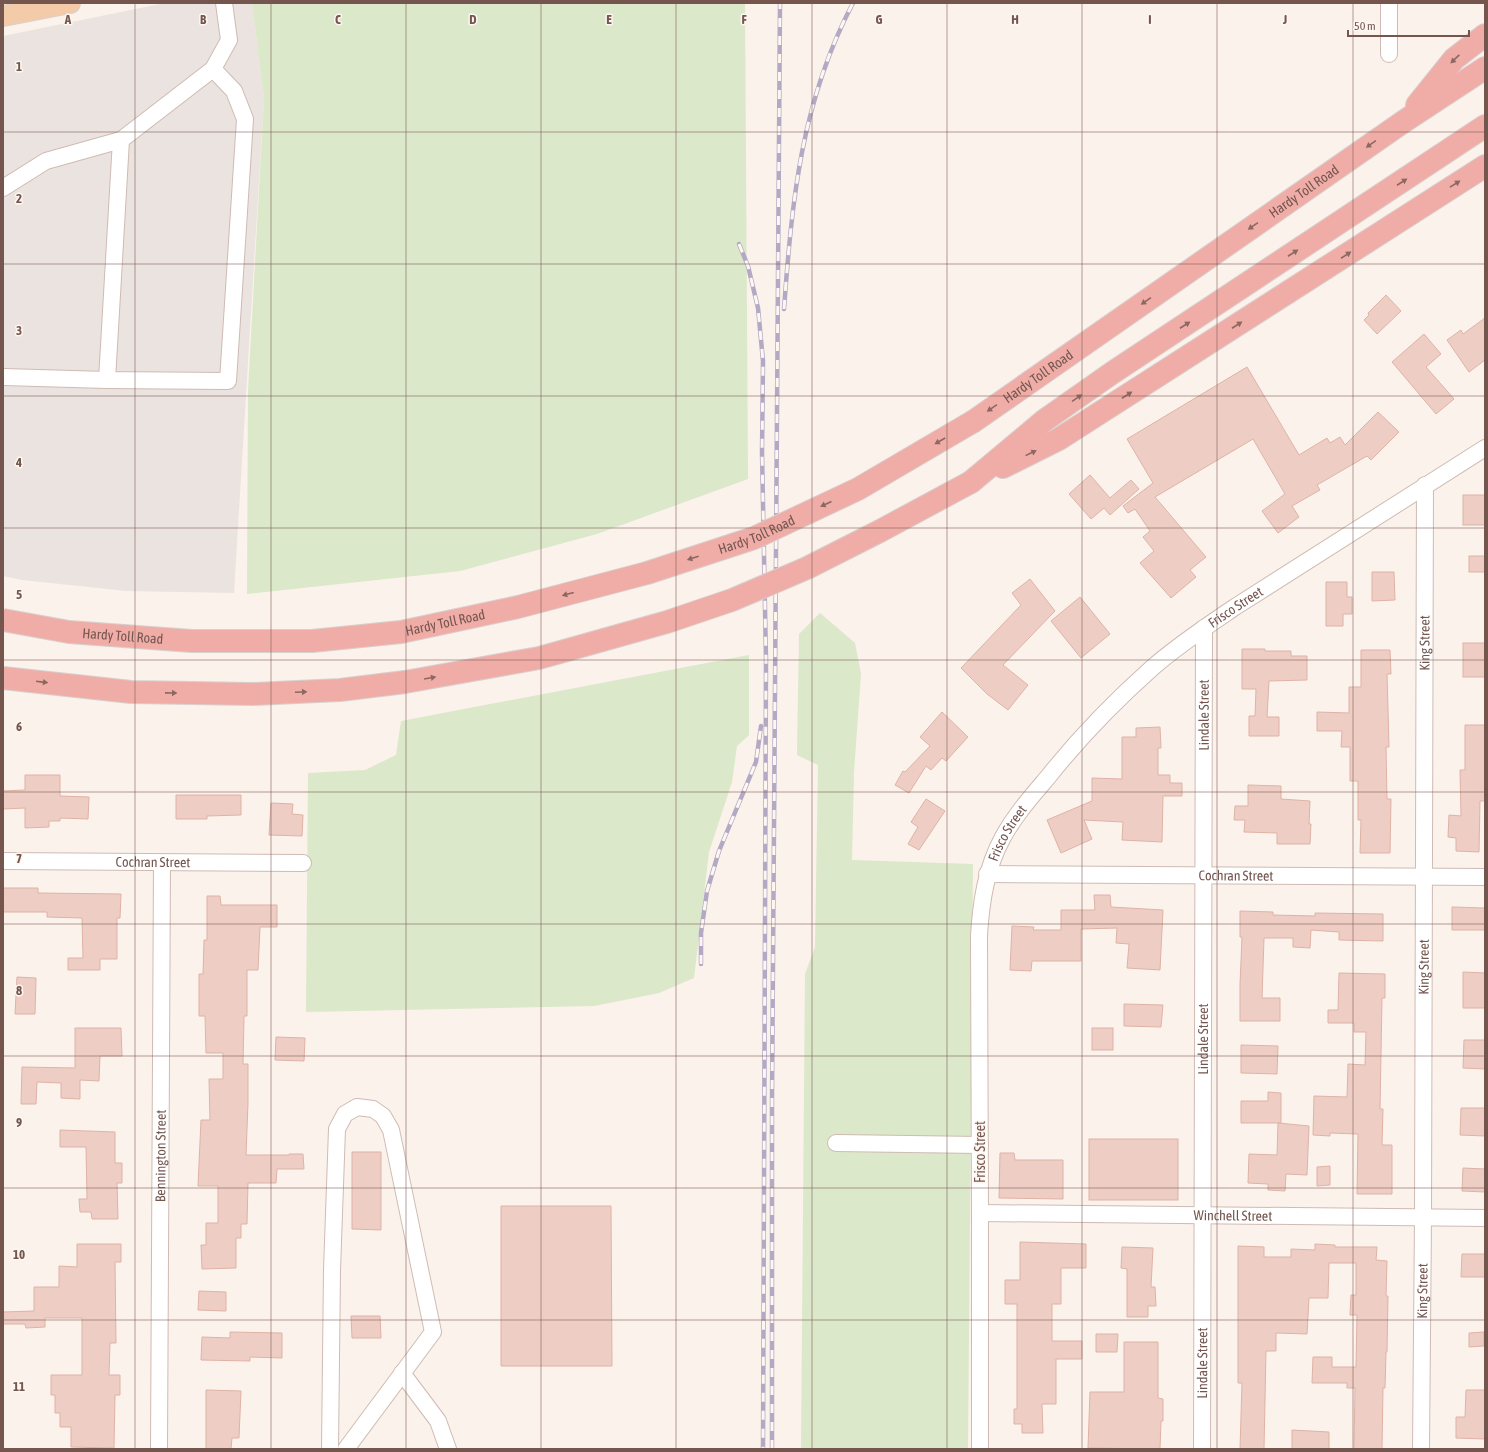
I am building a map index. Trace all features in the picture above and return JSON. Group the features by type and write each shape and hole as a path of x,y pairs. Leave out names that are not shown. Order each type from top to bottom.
{"highway":[{"path":"1403,122 1454,59 1485,35"},
{"path":"1403,122 1485,68"},
{"name":"Hardy Toll Road","path":"3,620 70,632 192,641 312,641 401,632 518,608 648,573 754,538 858,489 974,421 1403,122"},
{"path":"971,482 1045,420 1112,373 1485,126"},
{"path":"3,678 131,692 252,694 340,690 405,682 539,658 667,622 732,600 807,568 971,482 1059,439 1485,166"}],"main road":[{"path":"3,16 70,3"}],"street":[{"path":"3,188 46,161 121,140 213,68 229,40 224,3"},
{"path":"1388,3 1389,54"},
{"path":"3,377 228,381 245,119 234,91 213,68"},
{"path":"107,380 121,140"},
{"name":"Frisco Street","path":"980,1449 979,936 981,904 988,874 1002,838 1020,810 1062,759 1105,713 1153,667 1204,628 1235,607 1485,448"},
{"name":"King Street","path":"1421,1449 1425,485"},
{"name":"Lindale Street","path":"1202,1449 1201,1216 1204,628"},
{"name":"Cochran Street","path":"3,861 302,863"},
{"name":"Bennington Street","path":"159,1449 162,863"},
{"name":"Cochran Street","path":"988,874 1485,877"},
{"path":"330,1449 332,1270 337,1129 345,1114 357,1107 373,1109 383,1116 391,1130 433,1332 346,1449"},
{"path":"836,1143 980,1145"},
{"name":"Winchell Street","path":"980,1214 1485,1218"},
{"path":"402,1373 438,1421 448,1449"}],"shaded area":[{"path":"165,3 252,3 264,99 234,593 126,591 22,580 3,576 3,36"}],"green space":[{"path":"252,3 745,3 748,479 597,534 460,571 247,594 248,391 264,99"},
{"path":"820,613 855,643 861,674 854,772 852,860 973,864 968,1449 801,1449 805,974 815,947 818,765 797,755 799,634"},
{"path":"749,655 749,735 737,746 732,782 709,852 694,978 659,993 594,1006 306,1012 308,773 365,770 396,755 401,721"}],"building":[{"path":"1386,295 1401,311 1377,334 1364,320 1369,315 1368,313"},
{"path":"1485,318 1485,360 1469,372 1447,340 1461,330 1463,334"},
{"path":"1424,334 1441,354 1426,367 1454,399 1436,414 1392,362"},
{"path":"1247,367 1299,455 1327,438 1330,443 1340,437 1345,445 1378,412 1399,432 1371,460 1367,456 1317,485 1320,490 1292,506 1299,517 1278,533 1262,511 1285,494 1253,439 1155,497 1206,557 1190,570 1196,577 1171,598 1140,563 1154,551 1143,537 1150,531 1135,509 1128,513 1123,506 1153,483 1127,439"},
{"path":"1090,475 1110,498 1131,480 1139,489 1110,515 1104,508 1091,519 1069,494"},
{"path":"1463,495 1485,495 1485,525 1463,525"},
{"path":"1469,556 1485,556 1485,572 1469,572"},
{"path":"1372,572 1394,572 1395,600 1372,601"},
{"path":"1030,579 1055,611 1003,665 1028,685 1008,710 987,694 961,668 1021,605 1012,593"},
{"path":"1326,582 1347,582 1347,597 1352,597 1352,614 1343,614 1343,626 1326,626"},
{"path":"1080,597 1110,634 1081,658 1051,621"},
{"path":"1463,643 1485,643 1485,677 1463,677"},
{"path":"1242,649 1291,651 1291,656 1307,656 1307,680 1269,681 1267,717 1279,717 1279,736 1249,736 1249,716 1255,716 1256,689 1242,689"},
{"path":"1361,650 1390,650 1391,674 1387,674 1389,747 1386,747 1387,799 1391,799 1390,853 1360,853 1361,820 1358,820 1358,781 1350,781 1350,747 1341,747 1342,731 1317,731 1317,712 1349,713 1349,687 1361,687"},
{"path":"942,712 968,737 946,761 942,758 931,770 926,766 909,793 895,785 903,771 905,772 930,746 920,737"},
{"path":"1465,725 1485,725 1485,801 1480,801 1479,852 1456,851 1456,838 1448,837 1449,815 1461,816 1460,770 1465,770"},
{"path":"1160,727 1161,748 1158,748 1158,775 1170,775 1170,783 1182,783 1182,796 1163,796 1162,842 1122,840 1123,822 1084,820 1092,839 1061,853 1047,820 1092,801 1092,778 1122,779 1122,737 1136,737 1136,728"},
{"path":"25,775 60,775 60,796 89,797 88,819 60,818 60,821 49,821 49,827 25,828 25,808 3,809 3,791 25,790"},
{"path":"1248,785 1281,786 1281,799 1310,801 1310,844 1277,844 1277,833 1244,832 1245,820 1234,820 1235,806 1248,806"},
{"path":"176,795 241,795 241,815 207,816 207,819 176,819"},
{"path":"926,799 945,811 919,850 908,844 918,827 911,822"},
{"path":"271,803 293,804 292,814 303,815 302,836 269,835"},
{"path":"3,888 38,888 38,893 121,894 120,918 117,918 117,959 100,959 100,970 68,970 68,958 83,958 82,918 47,917 47,912 3,912"},
{"path":"1094,895 1110,895 1111,907 1163,910 1160,970 1127,968 1129,944 1116,943 1117,928 1081,929 1081,961 1032,961 1031,971 1010,970 1012,926 1034,927 1033,930 1061,930 1061,910 1095,910"},
{"path":"207,896 220,896 221,905 277,905 277,927 260,927 258,970 247,970 247,1016 244,1016 243,1064 248,1064 246,1155 303,1154 304,1169 277,1169 276,1183 248,1183 247,1224 241,1224 241,1238 236,1238 236,1268 202,1269 201,1245 206,1245 206,1223 218,1223 218,1186 198,1186 201,1120 210,1120 209,1079 223,1079 223,1053 206,1053 205,1016 199,1016 199,974 203,974 204,940 207,940"},
{"path":"1452,907 1485,908 1485,930 1452,930"},
{"path":"1240,911 1273,912 1273,915 1315,916 1315,913 1383,914 1383,941 1339,940 1339,932 1311,930 1310,948 1293,947 1293,938 1264,938 1262,998 1280,998 1280,1021 1240,1021 1242,937 1240,937"},
{"path":"1463,972 1485,973 1485,1008 1463,1008"},
{"path":"1339,973 1385,974 1385,998 1382,998 1380,1109 1383,1109 1382,1145 1392,1145 1392,1194 1357,1194 1358,1134 1330,1133 1330,1136 1313,1135 1314,1096 1347,1097 1348,1064 1365,1065 1366,1032 1354,1032 1354,1023 1328,1023 1328,1010 1338,1010"},
{"path":"17,977 36,978 35,1014 15,1014"},
{"path":"1124,1004 1163,1005 1161,1027 1124,1026"},
{"path":"75,1028 121,1028 122,1056 100,1056 99,1081 80,1080 80,1099 61,1098 61,1083 37,1082 36,1104 21,1104 22,1067 75,1068"},
{"path":"1092,1028 1113,1028 1113,1050 1092,1050"},
{"path":"276,1037 305,1038 304,1061 275,1060"},
{"path":"1464,1040 1485,1040 1485,1069 1463,1068"},
{"path":"1241,1045 1278,1046 1277,1074 1241,1073"},
{"path":"1268,1092 1281,1093 1281,1123 1241,1123 1241,1101 1268,1101"},
{"path":"1461,1108 1485,1108 1485,1136 1460,1135"},
{"path":"1278,1123 1309,1126 1307,1175 1286,1174 1285,1191 1268,1190 1268,1184 1248,1183 1249,1154 1277,1155"},
{"path":"60,1130 115,1132 115,1163 122,1163 122,1183 117,1183 118,1219 92,1219 91,1212 80,1212 79,1199 87,1199 86,1147 60,1147"},
{"path":"1089,1139 1178,1139 1178,1200 1089,1200"},
{"path":"352,1152 381,1152 381,1230 352,1229"},
{"path":"1000,1153 1014,1153 1015,1160 1063,1160 1063,1199 999,1198"},
{"path":"1330,1166 1330,1185 1317,1186 1317,1167"},
{"path":"1463,1168 1485,1169 1485,1192 1462,1191"},
{"path":"501,1206 611,1206 612,1366 501,1366"},
{"path":"1020,1242 1086,1244 1086,1268 1061,1268 1061,1304 1052,1304 1052,1341 1082,1341 1082,1359 1056,1359 1056,1404 1042,1404 1043,1433 1022,1433 1022,1424 1014,1424 1014,1409 1017,1409 1017,1304 1005,1304 1005,1280 1020,1280"},
{"path":"77,1244 121,1244 121,1262 115,1262 116,1343 110,1343 109,1375 120,1375 120,1395 115,1395 114,1448 71,1447 71,1427 60,1427 60,1413 55,1413 55,1395 51,1395 51,1375 82,1375 82,1318 45,1318 45,1327 26,1328 25,1324 3,1324 3,1312 34,1311 34,1287 59,1287 59,1266 77,1267"},
{"path":"1315,1244 1335,1245 1335,1247 1377,1247 1376,1260 1387,1261 1387,1352 1385,1388 1383,1388 1382,1449 1354,1449 1355,1388 1347,1388 1347,1383 1312,1383 1313,1357 1332,1357 1332,1367 1356,1367 1357,1315 1350,1315 1351,1295 1356,1295 1356,1263 1329,1263 1328,1298 1309,1298 1307,1334 1276,1333 1276,1351 1266,1351 1264,1449 1240,1449 1242,1383 1238,1383 1238,1246 1264,1247 1264,1257 1291,1257 1291,1249 1315,1250"},
{"path":"1122,1247 1153,1248 1151,1287 1155,1287 1156,1306 1148,1306 1148,1317 1127,1317 1127,1269 1121,1268"},
{"path":"1462,1254 1485,1254 1485,1277 1461,1277"},
{"path":"199,1291 226,1292 226,1311 198,1310"},
{"path":"351,1316 380,1316 381,1338 352,1338"},
{"path":"230,1332 282,1333 282,1358 250,1357 250,1361 201,1360 202,1337 230,1338"},
{"path":"1484,1332 1484,1346 1469,1347 1469,1333"},
{"path":"1096,1334 1118,1334 1117,1352 1096,1352"},
{"path":"1124,1342 1158,1342 1158,1398 1163,1399 1163,1421 1161,1421 1160,1449 1088,1448 1090,1392 1124,1392"},
{"path":"206,1390 241,1391 239,1438 232,1438 231,1449 206,1449"},
{"path":"1466,1390 1485,1390 1485,1439 1456,1438 1456,1417 1465,1417"},
{"path":"1292,1430 1329,1432 1329,1449 1292,1449"}],"railway":[{"path":"772,1449 772,1100 780,3"},
{"path":"784,309 796,190 810,115 821,77 835,40 853,3"},
{"path":"739,244 748,266 758,308 763,361 762,452 766,660 763,1449"},
{"path":"701,964 701,933 707,891 719,851 756,762 761,726"}]}
